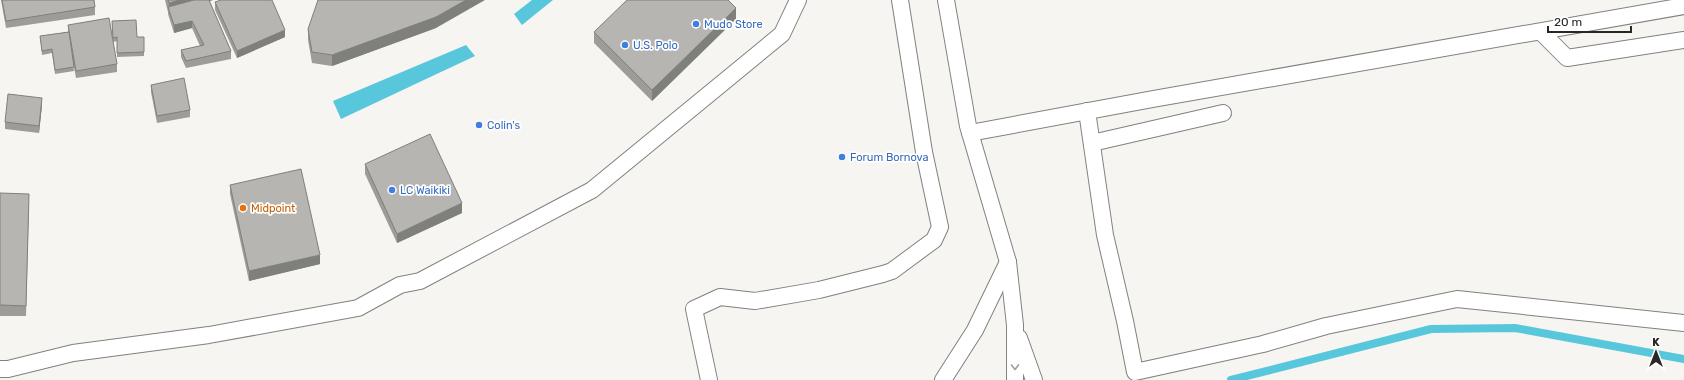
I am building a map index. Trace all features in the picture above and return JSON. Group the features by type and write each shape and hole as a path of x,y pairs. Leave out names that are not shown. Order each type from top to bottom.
{"lane":[{"path":"0,369 8,369 73,353 209,335 358,308 400,285 420,281 592,190 782,34 798,0"},
{"path":"709,380 694,309 720,297 755,301 819,290 892,271 934,240 938,234 940,227 924,152 900,0"},
{"path":"946,0 970,133 1008,262 1015,325 1015,380"},
{"path":"970,133 1684,6"},
{"path":"1541,32 1567,58 1684,40"},
{"path":"1087,111 1105,235 1135,372 1263,344 1326,326 1457,299 1684,323"},
{"path":"1092,143 1223,113"},
{"path":"943,380 975,330 1008,262"},
{"path":"1015,325 1034,380"}],"water":[{"path":"532,0 553,0 522,25 514,14"},
{"path":"466,45 475,56 341,119 333,101"}],"building":[{"path":"2,0 94,0 95,7 6,21"},
{"path":"168,0 180,0 169,3"},
{"path":"194,0 209,0 231,51 186,61 181,50 204,45 192,21 174,25 168,7"},
{"path":"221,0 272,0 285,30 237,51 215,2"},
{"path":"318,0 466,0 436,17 332,55 312,52 308,29"},
{"path":"627,0 728,0 736,8 652,90 594,32"},
{"path":"109,18 117,64 76,71 68,25"},
{"path":"136,20 137,37 144,37 144,52 117,53 117,37 113,38 112,21"},
{"path":"69,32 74,67 55,70 52,49 42,51 40,36"},
{"path":"184,78 190,110 157,116 151,85"},
{"path":"8,94 42,98 39,126 5,122"},
{"path":"430,134 462,203 397,234 365,164"},
{"path":"301,169 320,255 249,271 230,185"},
{"path":"0,193 29,194 26,306 0,305"}],"waterway":[{"path":"1231,380 1431,329 1515,328 1684,359"}],"place":[{"name":"Mudo Store","path":"696,24"},
{"name":"U.S. Polo","path":"625,45"},
{"name":"Colin's","path":"479,125"},
{"name":"Forum Bornova","path":"842,157"},
{"name":"LC Waikiki","path":"392,190"},
{"name":"Midpoint","path":"243,208"}]}
